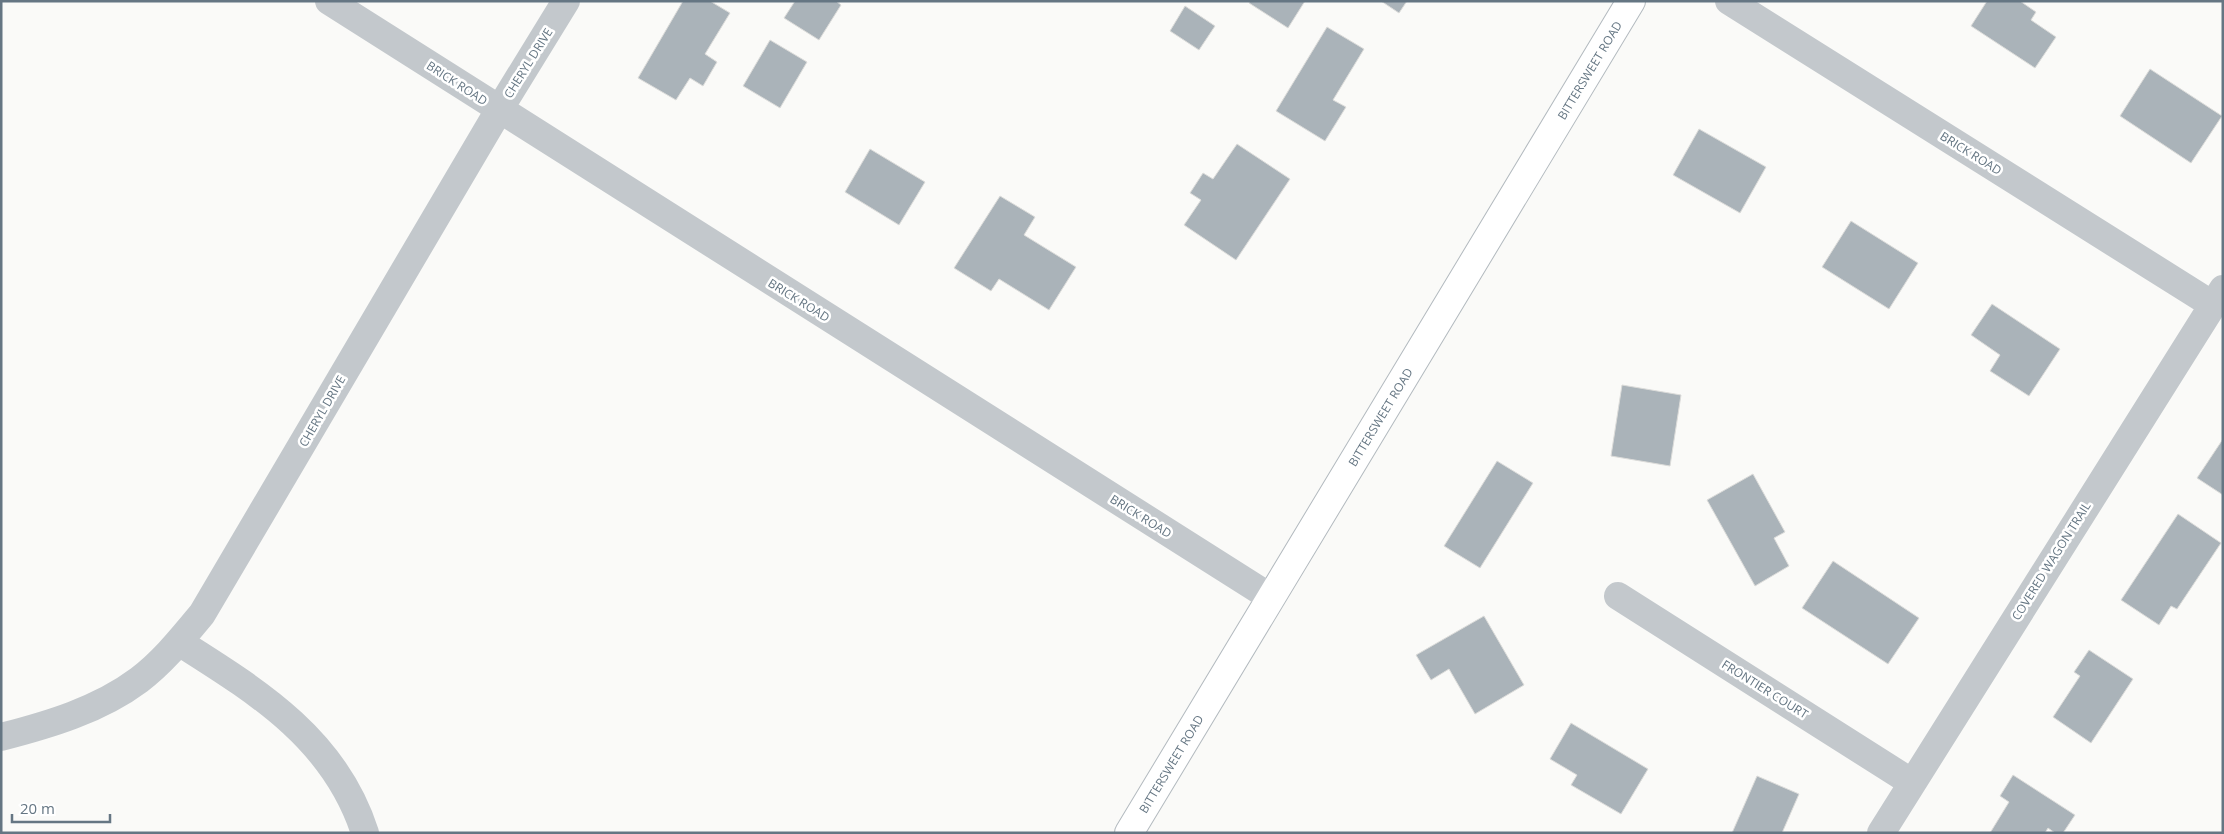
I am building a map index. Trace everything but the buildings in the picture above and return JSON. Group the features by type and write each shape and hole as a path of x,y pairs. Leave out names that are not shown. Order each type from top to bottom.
{"street":[{"name":"BRICK ROAD","path":"329,1 1270,598"},
{"name":"CHERYL DRIVE","path":"1,737 69,717 102,702 138,681 179,642 202,614 499,110 566,1"},
{"name":"BITTERSWEET ROAD","path":"1129,833 1631,1"},
{"name":"BRICK ROAD","path":"1730,1 2218,297"},
{"name":"COVERED WAGON TRAIL","path":"1881,833 1911,782 2218,297"},
{"name":"FRONTIER COURT","path":"1618,596 1911,782"},
{"path":"179,642 277,707 303,731 336,773 359,816 365,833"}]}
